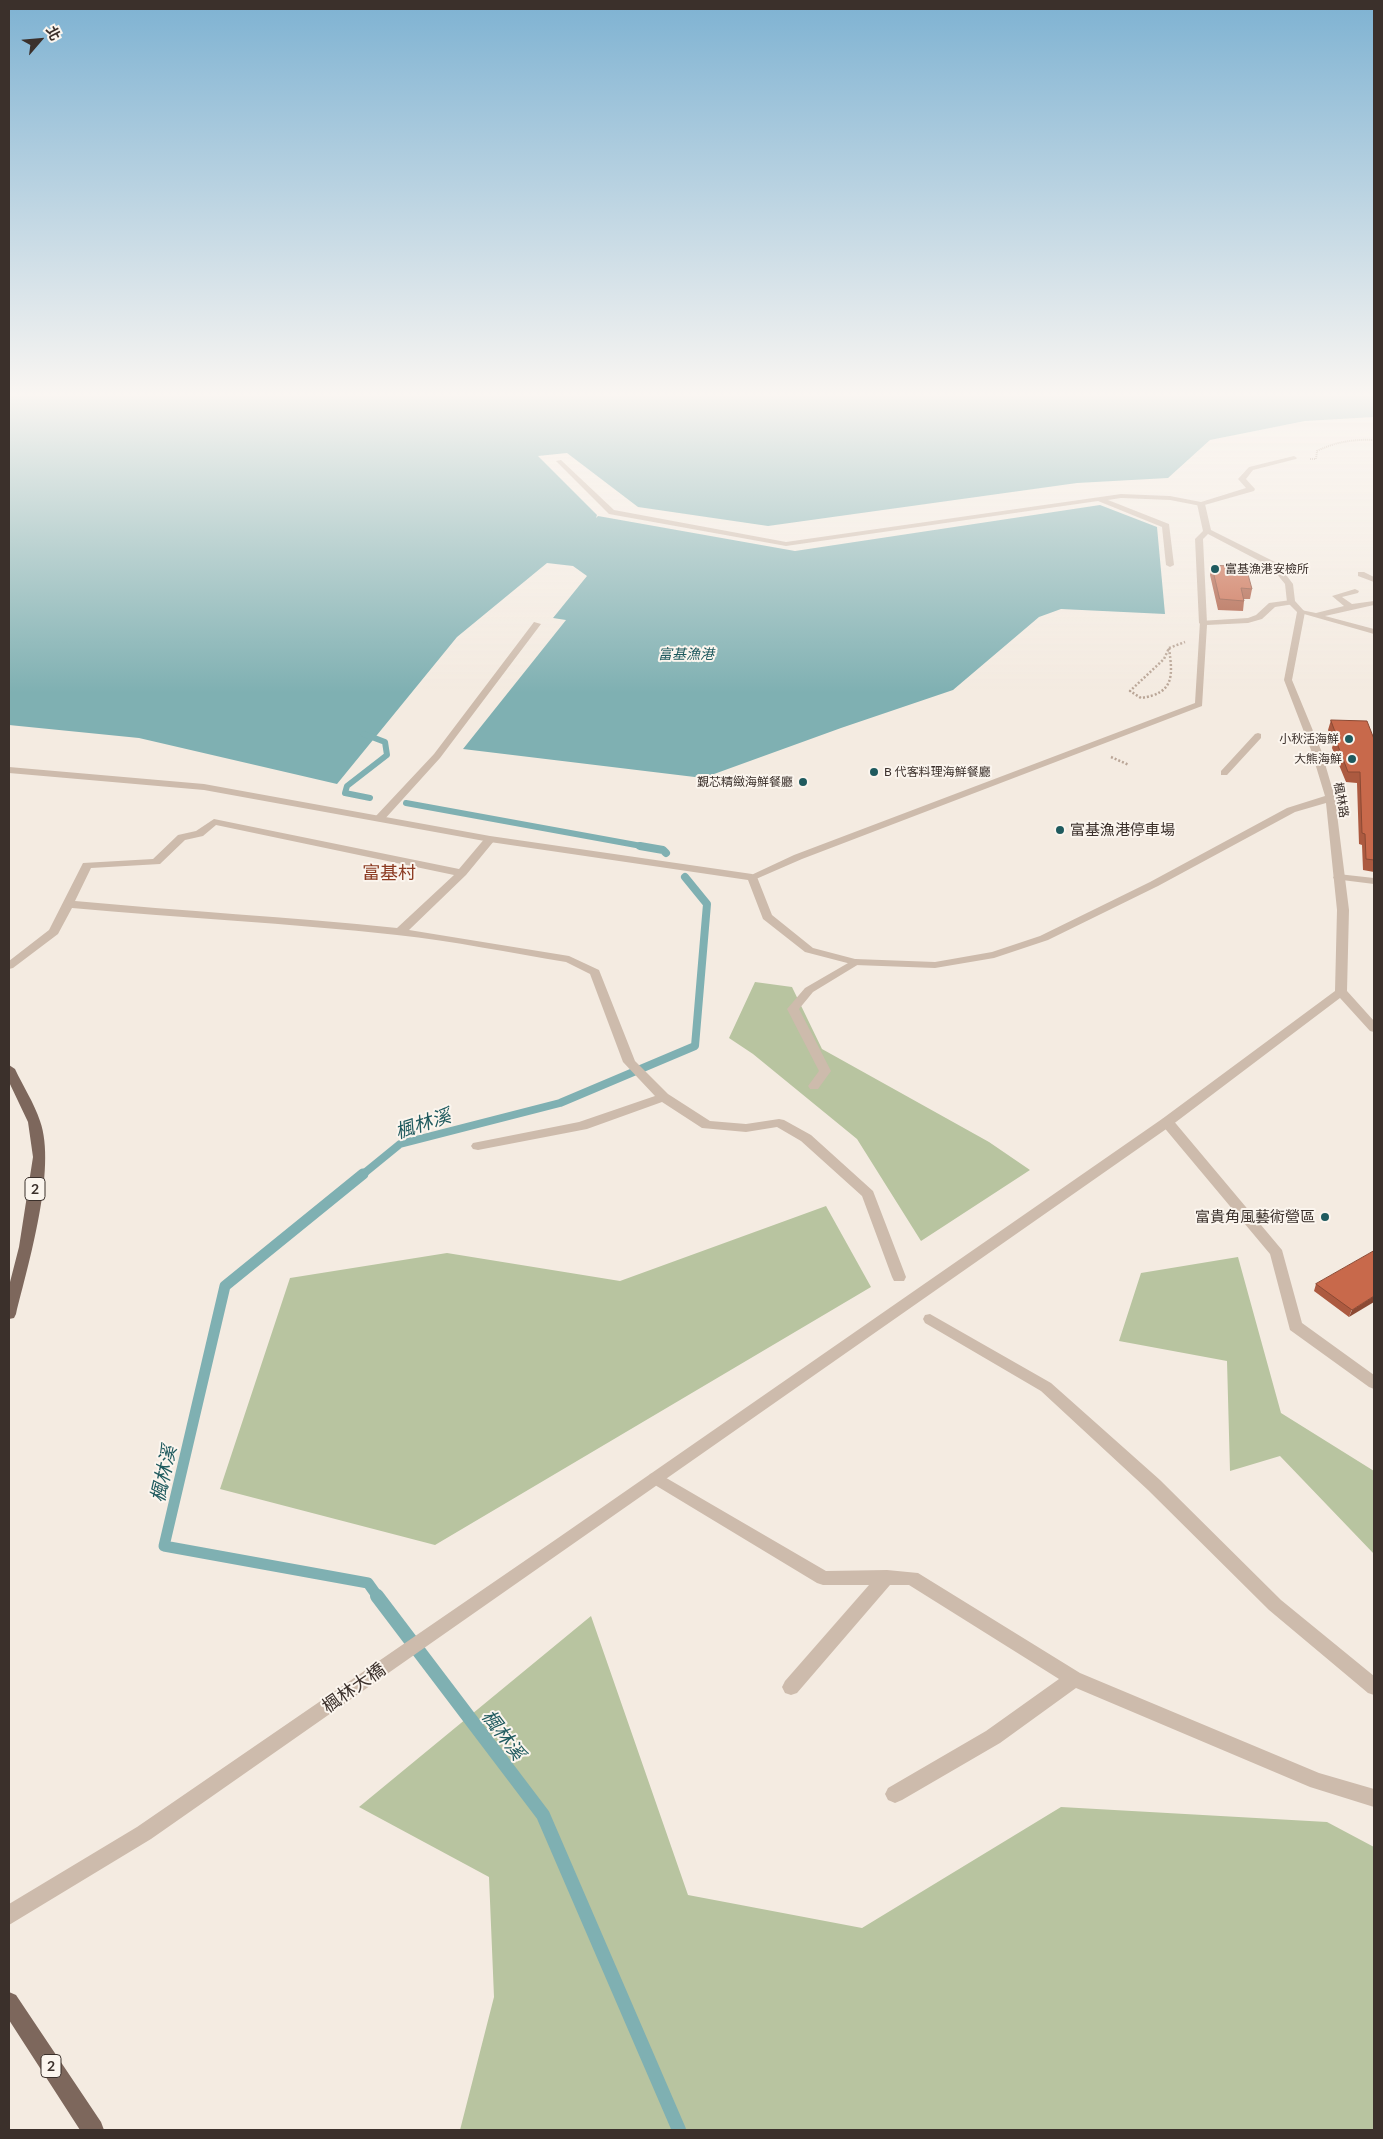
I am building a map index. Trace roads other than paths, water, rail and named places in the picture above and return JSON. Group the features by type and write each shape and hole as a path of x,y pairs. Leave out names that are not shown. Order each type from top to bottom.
{"main road":[{"name":"2","path":"9,1069 34,1122 40,1157 26,1247 9,1314"},
{"name":"2","path":"9,2002 93,2130"}],"street":[{"path":"593,494 612,512 786,544 1121,496 1170,498 1201,504 1235,494"},
{"path":"1098,499 1166,526 1170,565"},
{"path":"1201,504 1207,531"},
{"path":"1207,531 1274,565 1289,584 1291,602 1301,612 1374,632"},
{"path":"9,770 204,787 490,839 752,876 1199,704 1203,622 1199,538 1207,531"},
{"path":"1361,574 1374,580"},
{"path":"1350,606 1336,596 1355,591"},
{"path":"1203,622 1248,620 1259,617 1272,605 1291,602"},
{"path":"1316,616 1350,606 1374,603"},
{"name":"楓林路","path":"1301,612 1288,680 1316,750 1330,798 1343,910 1341,992"},
{"path":"379,819 438,756 537,624"},
{"path":"1224,773 1258,736"},
{"path":"752,876 767,917 809,950 855,962 935,965 994,955 1044,938 1154,884 1291,810 1330,798"},
{"path":"9,966 54,932 87,865 156,862 182,837 199,834 214,822 462,873"},
{"path":"400,932 462,873 490,839"},
{"path":"1338,877 1374,881"},
{"path":"68,904 184,916 292,921 400,932 569,958 595,972 629,1062 663,1097 707,1125 746,1128 779,1124 806,1138 868,1194 899,1277"},
{"path":"814,1086 825,1071 793,1009 808,990 855,962"},
{"path":"1341,992 1374,1028"},
{"name":"楓林大橋","path":"9,1915 144,1833 564,1543 1167,1122 1341,992"},
{"path":"478,1146 582,1126 663,1097"},
{"path":"1167,1122 1277,1253 1295,1326 1374,1383"},
{"path":"930,1319 1046,1387 1154,1485 1275,1605 1374,1687"},
{"path":"656,1478 823,1578 912,1578 1074,1679 1317,1781 1374,1798"},
{"path":"791,1686 887,1577"},
{"path":"895,1794 993,1737 1074,1679"}],"water":[{"name":"富基漁港","path":"9,494 576,494 597,515 596,518 598,516 795,551 1100,505 1157,527 1165,614 1061,609 1039,617 953,690 703,778 463,749 566,620 553,618 587,576 573,566 547,563 457,637 337,784 139,738 9,725"},
{"path":"621,494 999,494 768,526 638,507"}],"waterway":[{"name":"楓林溪","path":"364,734 385,742 387,755 347,786 345,793 370,798"},
{"name":"楓林溪","path":"406,803 647,847"},
{"name":"楓林溪","path":"640,846 663,850 666,853"},
{"name":"楓林溪","path":"362,1175 400,1144 560,1103 695,1046 707,904 685,877"},
{"name":"楓林溪","path":"363,1174 225,1286 164,1546 368,1583 378,1597"},
{"name":"楓林溪","path":"377,1596 543,1815 679,2130"}],"place":[{"name":"富基漁港安檢所","path":"1215,569"},
{"name":"小秋活海鮮","path":"1349,739"},
{"name":"大熊海鮮","path":"1352,759"},
{"name":"B 代客料理海鮮餐廳","path":"874,772"},
{"name":"覲芯精緻海鮮餐廳","path":"803,782"},
{"name":"富基漁港停車場","path":"1060,830"},
{"name":"富貴角風藝術營區","path":"1325,1217"}],"district":[{"name":"富基村","path":"389,873"}]}
